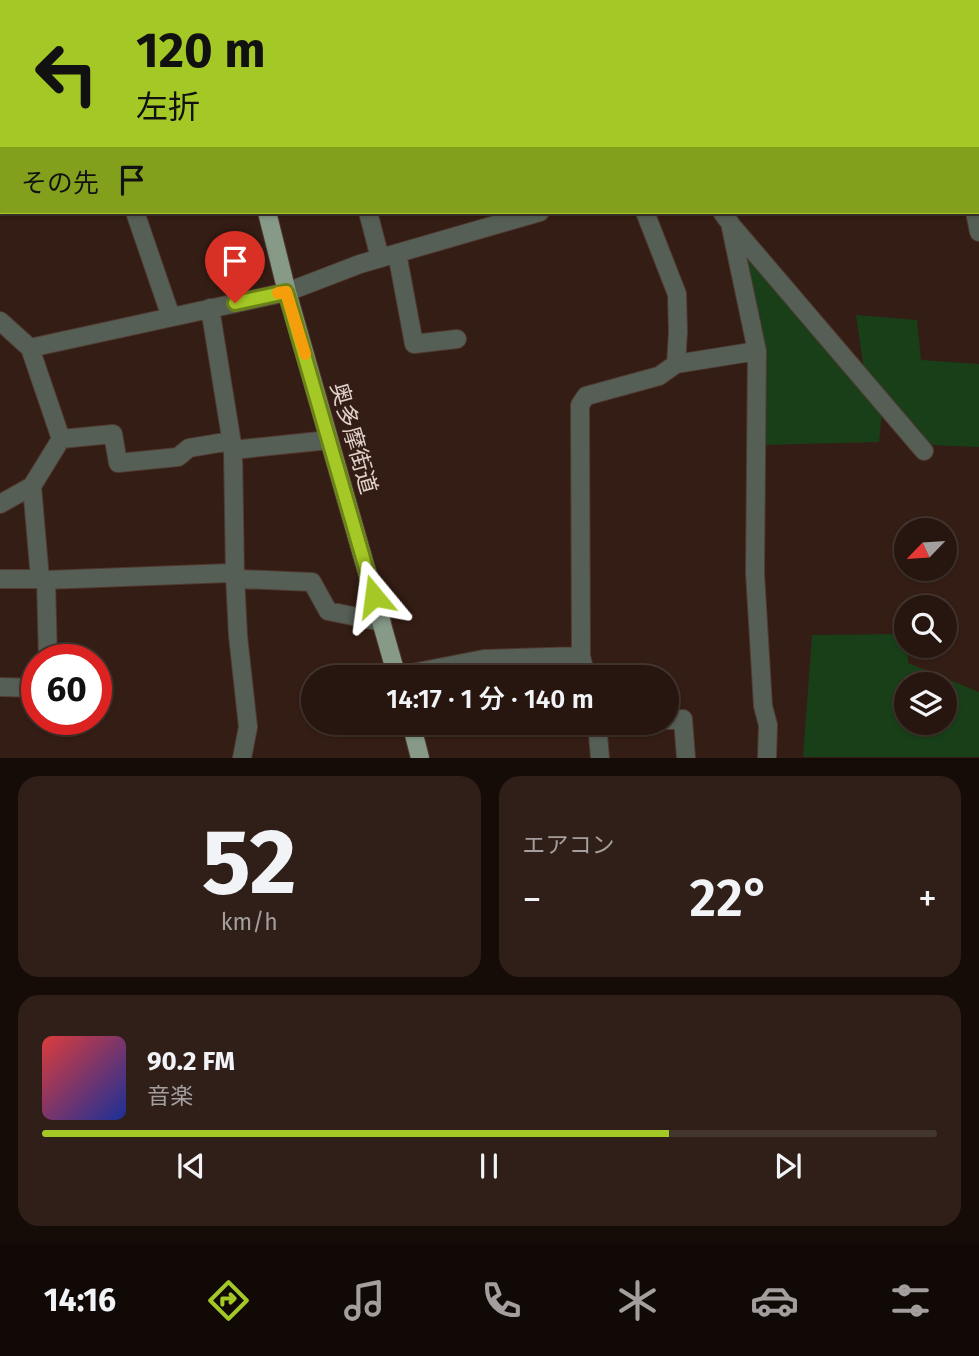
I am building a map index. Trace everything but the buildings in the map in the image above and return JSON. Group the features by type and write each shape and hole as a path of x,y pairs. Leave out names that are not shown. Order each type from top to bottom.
{"main road":[{"name":"奥多摩街道","path":"267,214 286,292 394,665"},
{"path":"414,735 420,758"}],"street":[{"path":"136,214 171,317"},
{"path":"369,214 389,255 414,344 457,339"},
{"path":"30,348 286,292 360,264 533,214"},
{"path":"646,214 677,294 676,364"},
{"path":"975,214 979,232"},
{"path":"726,218 757,351 755,573 763,706 768,725 767,758"},
{"path":"726,218 924,451"},
{"path":"210,308 232,445 238,636 248,727 242,758"},
{"path":"0,321 30,348 61,439"},
{"path":"583,665 580,405 586,396 659,376 676,364 757,351"},
{"path":"61,439 113,434 118,463 178,457 189,448 330,440"},
{"path":"0,504 32,486 61,439"},
{"path":"32,486 43,579 47,644"},
{"path":"0,579 230,573 240,579 313,582 328,611 382,622"},
{"path":"455,665 484,659 581,656"},
{"path":"0,687 21,688"},
{"path":"679,719 683,719 686,758"},
{"path":"598,735 600,758"}],"green space":[{"path":"741,242 882,413 879,442 762,445"},
{"path":"856,315 917,320 921,360 979,364 979,447 930,445 864,370"},
{"path":"894,634 894,658 908,658 908,663 930,672 894,672 894,735 957,735 957,683 979,692 979,757 803,757 812,635"}],"slow traffic":[{"path":"278,293 286,292 305,354"}],"route":[{"path":"235,303 286,292 374,596"}]}
